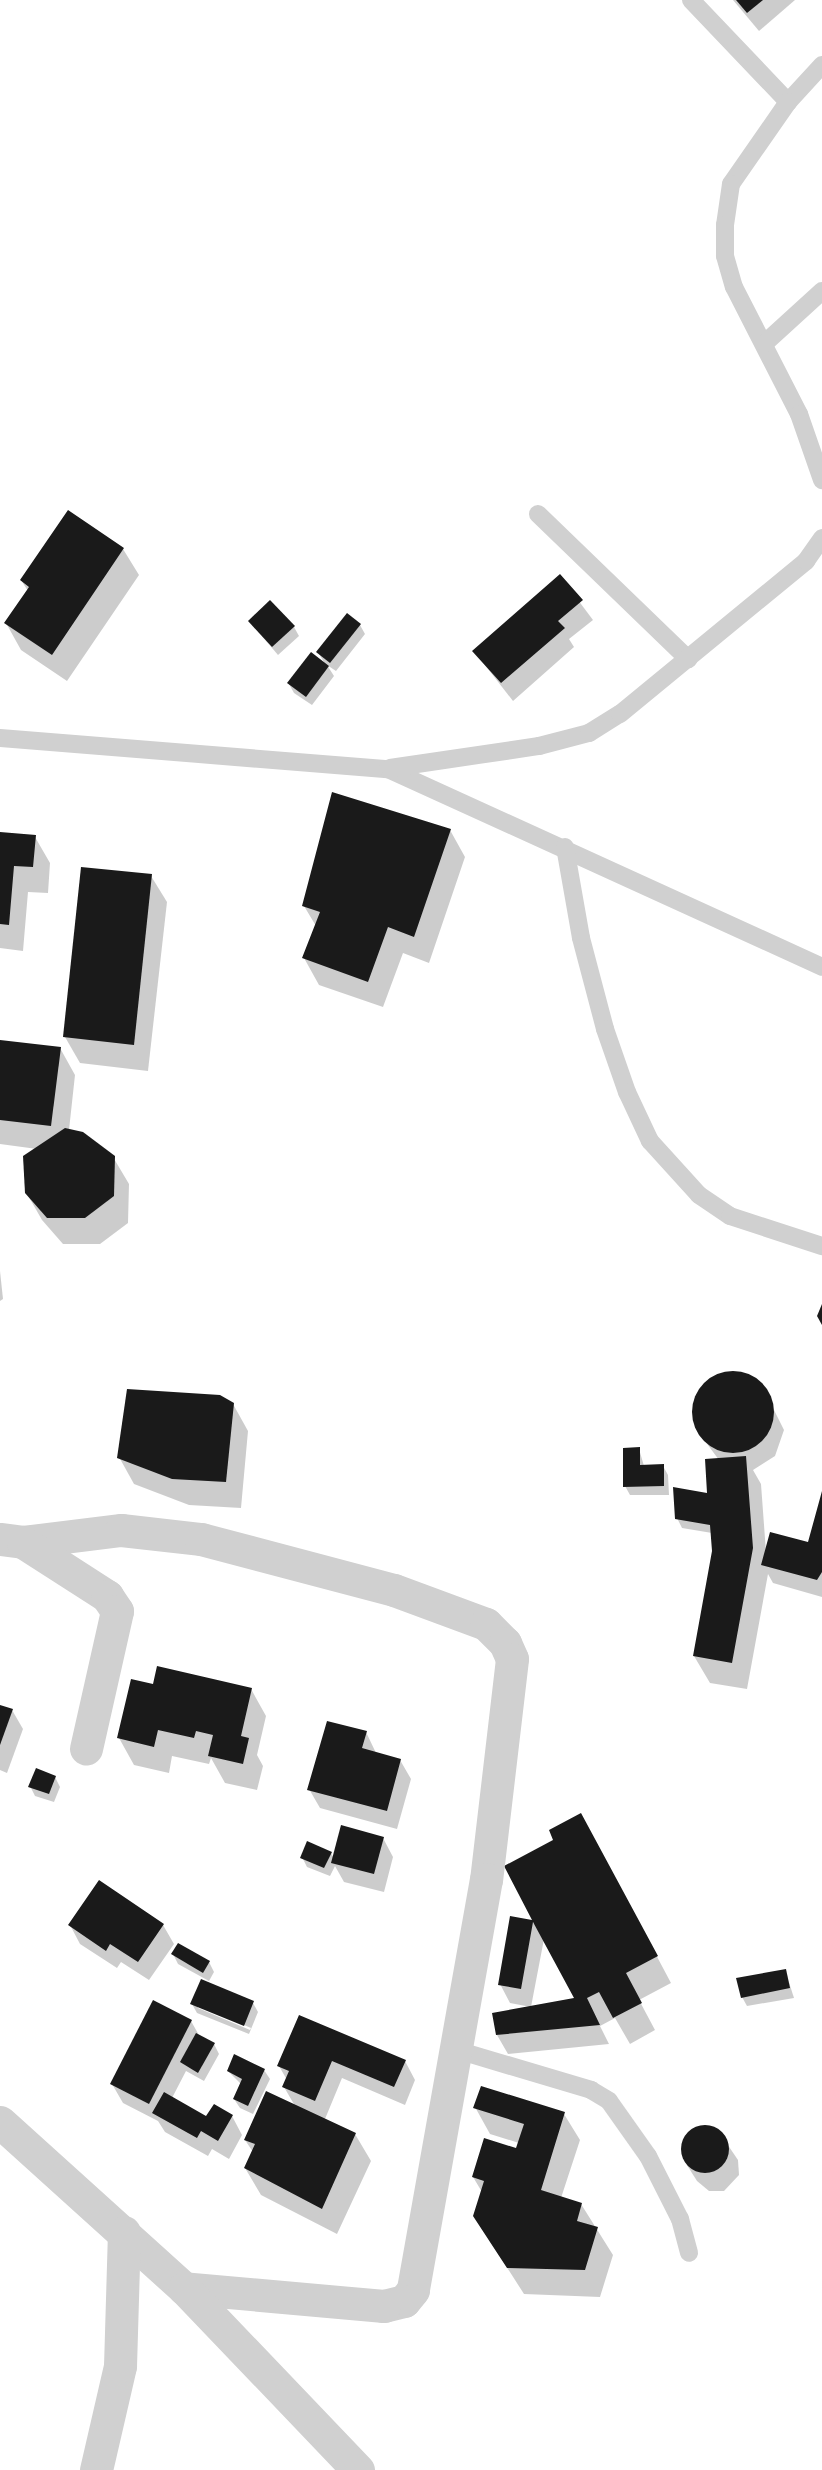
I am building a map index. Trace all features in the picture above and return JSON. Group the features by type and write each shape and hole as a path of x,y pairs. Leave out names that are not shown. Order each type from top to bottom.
{"street":[{"path":"12,1540 121,1530 201,1539 394,1590 486,1624 505,1643 512,1659 501,1775 458,2050 417,2279 404,2301 384,2306 184,2288"},
{"path":"12,1540 106,1596 117,1611 86,1749"},
{"path":"0,2122 184,2288 358,2470"},
{"path":"96,2470 120,2366 124,2232"}],"lane":[{"path":"691,0 788,102"},
{"path":"822,65 788,102 731,183 725,225 725,256 735,287 765,343 798,414 822,480"},
{"path":"765,343 822,291"},
{"path":"538,514 688,659"},
{"path":"0,738 388,769 539,746 589,733 620,714 806,561 822,538"},
{"path":"388,769 565,847 822,967"},
{"path":"565,847 581,938 605,1029 627,1092 650,1141 699,1195 730,1216 822,1246"},
{"path":"458,2050 591,2090 609,2101 648,2156 680,2219 689,2253"}],"building":[{"path":"736,0 763,0 747,13"},
{"path":"68,510 124,548 52,655 4,623 29,587 20,580"},
{"path":"560,574 583,600 558,621 565,628 501,683 472,651"},
{"path":"270,600 295,626 272,647 248,621"},
{"path":"347,613 361,624 330,663 316,652"},
{"path":"311,652 329,666 306,697 287,683"},
{"path":"332,792 451,829 414,937 388,927 368,982 302,958 320,912 302,906"},
{"path":"0,832 36,835 33,867 14,866 9,925 0,924"},
{"path":"81,867 152,874 134,1045 63,1037"},
{"path":"0,1040 61,1047 51,1126 0,1120"},
{"path":"65,1128 83,1132 115,1156 114,1196 85,1218 47,1218 25,1193 23,1156"},
{"path":"822,1304 822,1325 817,1316"},
{"path":"733,1371 749,1374 762,1383 771,1396 774,1412 771,1428 762,1441 749,1450 733,1453 717,1450 704,1441 695,1428 692,1412 695,1396 704,1383 717,1374"},
{"path":"127,1389 220,1395 234,1403 226,1482 172,1479 117,1458"},
{"path":"640,1447 640,1465 664,1464 664,1486 623,1487 623,1448"},
{"path":"746,1456 753,1548 732,1663 693,1656 712,1551 710,1525 675,1519 673,1487 707,1493 705,1459"},
{"path":"822,1491 822,1572 817,1580 761,1565 770,1532 808,1542"},
{"path":"157,1666 252,1688 241,1736 249,1738 243,1764 208,1756 213,1735 196,1731 194,1738 158,1730 154,1747 117,1738 131,1679 153,1684"},
{"path":"0,1705 13,1709 0,1745"},
{"path":"327,1721 367,1731 362,1748 401,1759 387,1811 307,1790"},
{"path":"36,1768 56,1776 49,1794 28,1787"},
{"path":"581,1813 658,1956 626,1973 642,2003 613,2018 599,1992 587,1998 600,2025 496,2035 492,2013 574,1998 533,1922 521,1989 498,1985 510,1916 532,1920 504,1866 553,1840 549,1830"},
{"path":"341,1825 384,1837 374,1874 331,1863"},
{"path":"307,1841 332,1852 324,1868 300,1858"},
{"path":"99,1880 164,1924 138,1962 110,1944 106,1951 68,1925"},
{"path":"178,1943 210,1961 203,1973 171,1954"},
{"path":"786,1969 790,1988 741,1998 736,1978"},
{"path":"201,1979 254,2001 244,2026 190,2004"},
{"path":"153,2000 192,2020 149,2104 110,2084"},
{"path":"299,2015 406,2060 394,2087 332,2061 315,2101 282,2087 289,2071 277,2066"},
{"path":"196,2033 215,2043 198,2073 180,2062"},
{"path":"234,2054 265,2069 248,2106 233,2099 242,2079 227,2071"},
{"path":"481,2086 565,2112 541,2190 582,2203 577,2221 598,2227 585,2270 507,2268 473,2216 484,2181 472,2177 484,2138 516,2148 524,2124 473,2108"},
{"path":"266,2091 356,2133 322,2209 244,2168 255,2144 244,2140"},
{"path":"164,2092 206,2116 214,2104 233,2115 218,2141 201,2131 197,2138 152,2113"},
{"path":"700,2125 710,2125 725,2135 729,2149 728,2158 719,2169 710,2173 700,2173 685,2163 681,2154 681,2144 691,2129"}]}
